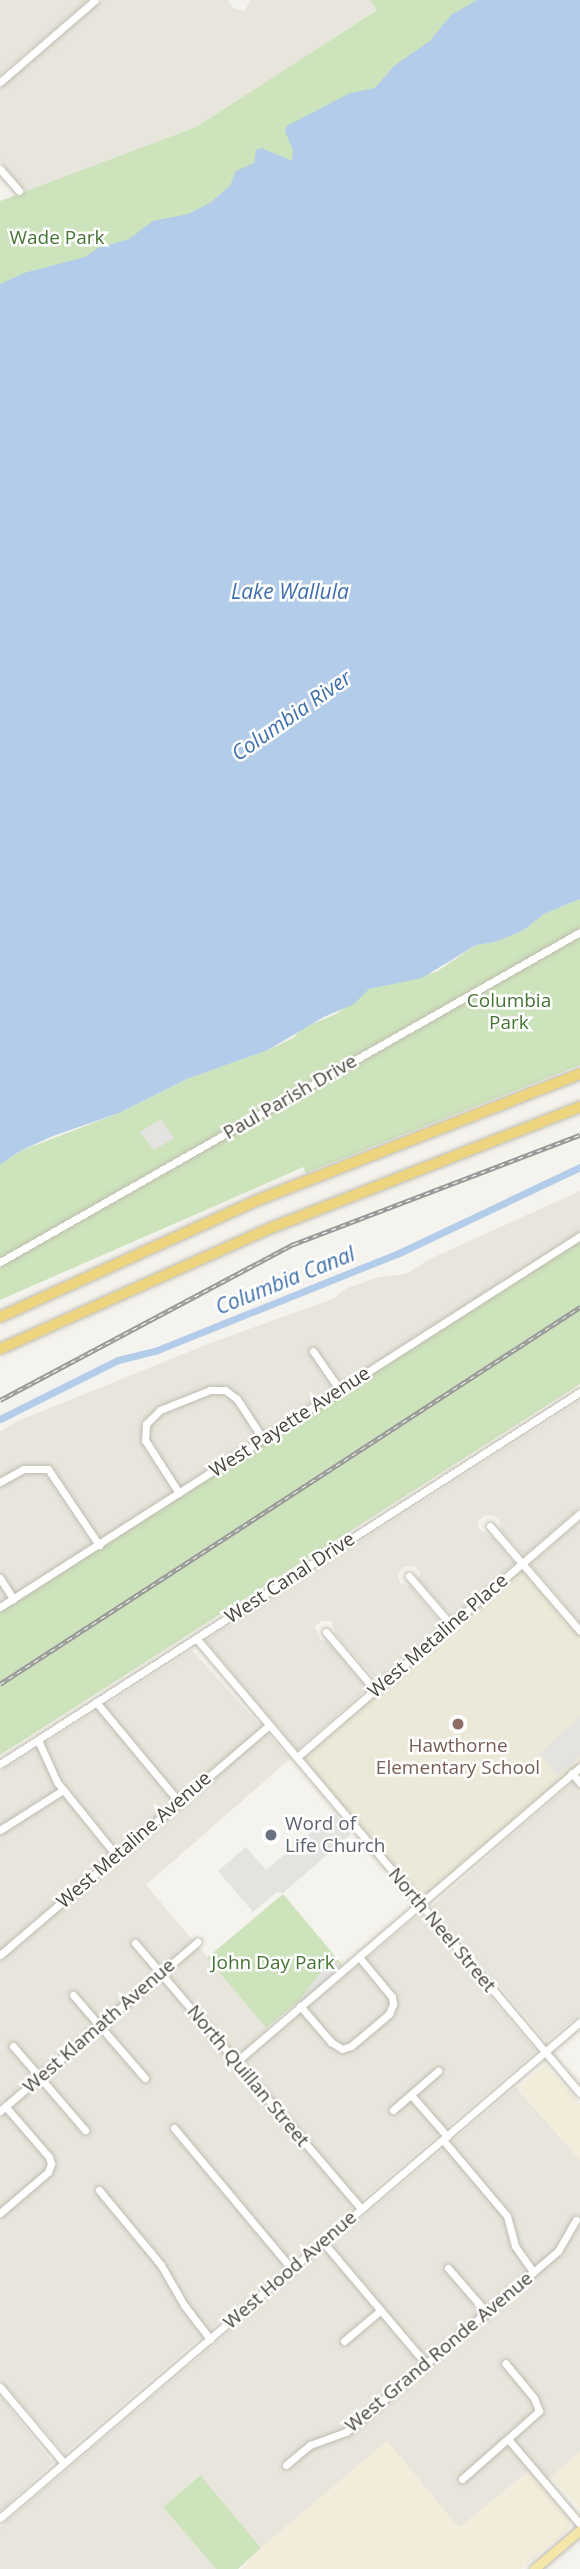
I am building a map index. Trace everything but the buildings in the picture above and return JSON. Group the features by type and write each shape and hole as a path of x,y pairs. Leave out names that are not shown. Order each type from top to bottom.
{"highway":[{"path":"0,1317 258,1200 580,1074"},
{"path":"0,1349 271,1228 580,1107"}],"main road":[{"path":"534,2569 580,2530"}],"street":[{"path":"0,82 95,0"},
{"path":"0,169 19,191"},
{"name":"Paul Parish Drive","path":"0,1262 580,932"},
{"name":"West Payette Avenue","path":"0,1607 580,1236"},
{"path":"313,1351 340,1389"},
{"path":"178,1493 145,1440 146,1424 160,1410 210,1390 225,1391 237,1399 264,1439"},
{"name":"West Canal Drive","path":"0,1764 580,1392"},
{"path":"0,1482 23,1469 48,1469 99,1545"},
{"name":"West Metaline Place","path":"297,1758 580,1514"},
{"path":"490,1526 580,1630"},
{"path":"409,1576 451,1625"},
{"path":"0,1578 13,1599"},
{"path":"327,1632 375,1690"},
{"name":"North Neel Street","path":"196,1638 580,2093"},
{"path":"96,1702 179,1802"},
{"name":"West Metaline Avenue","path":"0,1955 269,1725"},
{"path":"38,1740 62,1790 116,1855"},
{"path":"236,2062 580,1767"},
{"path":"572,1773 580,1783"},
{"path":"0,1830 62,1790"},
{"name":"West Klamath Avenue","path":"3,2109 197,1942"},
{"name":"North Quillan Street","path":"135,1943 361,2209"},
{"path":"300,2007 331,2042 342,2049 351,2046 380,2021 391,2010 392,1997 359,1956"},
{"path":"73,1995 145,2078"},
{"name":"West Hood Avenue","path":"0,2518 580,2022"},
{"path":"13,2046 85,2130"},
{"path":"393,2110 439,2071"},
{"path":"411,2095 507,2216 515,2246 533,2272"},
{"path":"0,2213 48,2172 51,2164 49,2157 3,2109"},
{"path":"174,2128 292,2269"},
{"path":"99,2190 167,2273 184,2305 210,2339"},
{"name":"West Grand Ronde Avenue","path":"286,2465 310,2445 346,2432 564,2245 576,2220"},
{"path":"323,2242 426,2364"},
{"path":"448,2268 486,2313"},
{"path":"344,2341 381,2310"},
{"path":"462,2479 537,2414 540,2407 505,2363"},
{"path":"0,2387 64,2463"},
{"path":"508,2439 580,2524"}],"shaded area":[{"path":"0,0 90,0 0,75"},
{"path":"103,0 228,0 233,8 245,11 250,0 370,0 378,9 196,127 26,192 0,161 0,87"},
{"path":"161,1119 174,1138 154,1150 140,1132"},
{"path":"580,1191 580,1240 0,1611 0,1431 20,1420 213,1342 333,1299 347,1288 379,1277 406,1274 432,1258"},
{"path":"580,1401 580,1508 524,1556 500,1529 500,1521 494,1516 485,1515 477,1522 480,1530 492,1537 515,1563 452,1617 419,1580 420,1572 414,1566 404,1567 398,1574 400,1583 411,1587 443,1625 377,1681 336,1634 331,1621 322,1621 315,1626 320,1640 327,1641 368,1688 297,1750 205,1641"},
{"path":"580,1521 580,1623 530,1564"},
{"name":"Hawthorne Elementary School","path":"523,1563 580,1631 580,1767 420,1904 297,1757"},
{"path":"192,1650 290,1759 146,1885 267,2027 274,2035 420,1914 536,2051 65,2453 0,2380 0,2118 12,2108 5,2100 0,2104 0,1772"},
{"path":"580,1717 580,1757 558,1775 539,1753"},
{"path":"580,1776 580,2015 546,2041 432,1906"},
{"path":"334,1813 351,1834 283,1893 277,1892 253,1912 218,1871 246,1847 266,1870"},
{"path":"332,1958 341,1965 300,2017 291,2010"},
{"path":"545,2065 580,2104 580,2160 518,2088"},
{"path":"516,2087 580,2160 580,2452 542,2485 529,2471 459,2528 387,2441 261,2548 199,2475 163,2507 216,2569 0,2569 0,2527"},
{"path":"0,2396 53,2463 0,2511"},
{"path":"387,2441 459,2528 530,2471 570,2520 568,2530 521,2569 241,2569 261,2548"},
{"path":"580,2452 580,2508 551,2477"}],"green space":[{"name":"Wade Park","path":"370,0 580,0 373,133 0,317 0,201 196,127 377,10"},
{"name":"Columbia Park","path":"580,899 580,1065 306,1173 303,1167 0,1300 0,1165 20,1151 119,1113 187,1079 268,1050 293,1038 303,1028 336,1014 369,989 436,972 476,945 496,942 524,930 544,914"},
{"path":"580,1240 580,1384 0,1755 0,1611"},
{"name":"John Day Park","path":"283,1894 342,1964 266,2028 207,1958"},
{"path":"200,2475 261,2548 238,2569 216,2569 163,2507"}],"water":[{"name":"Lake Wallula","path":"477,0 580,0 580,899 544,914 524,930 496,942 476,945 422,978 369,989 354,1004 324,1017 268,1050 187,1079 119,1113 53,1136 20,1151 0,1165 0,284 24,273 85,257 98,248 129,239 153,221 188,214 210,203 230,186 236,171 254,163 256,150 262,148 292,161 293,151 285,131 287,126 350,93 375,88 394,66 430,41 451,15"}],"waterway":[{"name":"Columbia Canal","path":"0,1419 118,1360 155,1351 399,1253 580,1167"}],"railway":[{"path":"0,1400 294,1244 580,1135"},
{"path":"0,1684 580,1307"}],"place":[{"name":"Hawthorne Elementary School","path":"458,1724"},
{"name":"Word of Life Church","path":"271,1835"}],"water label":[{"name":"Columbia River","path":"291,715"}]}
